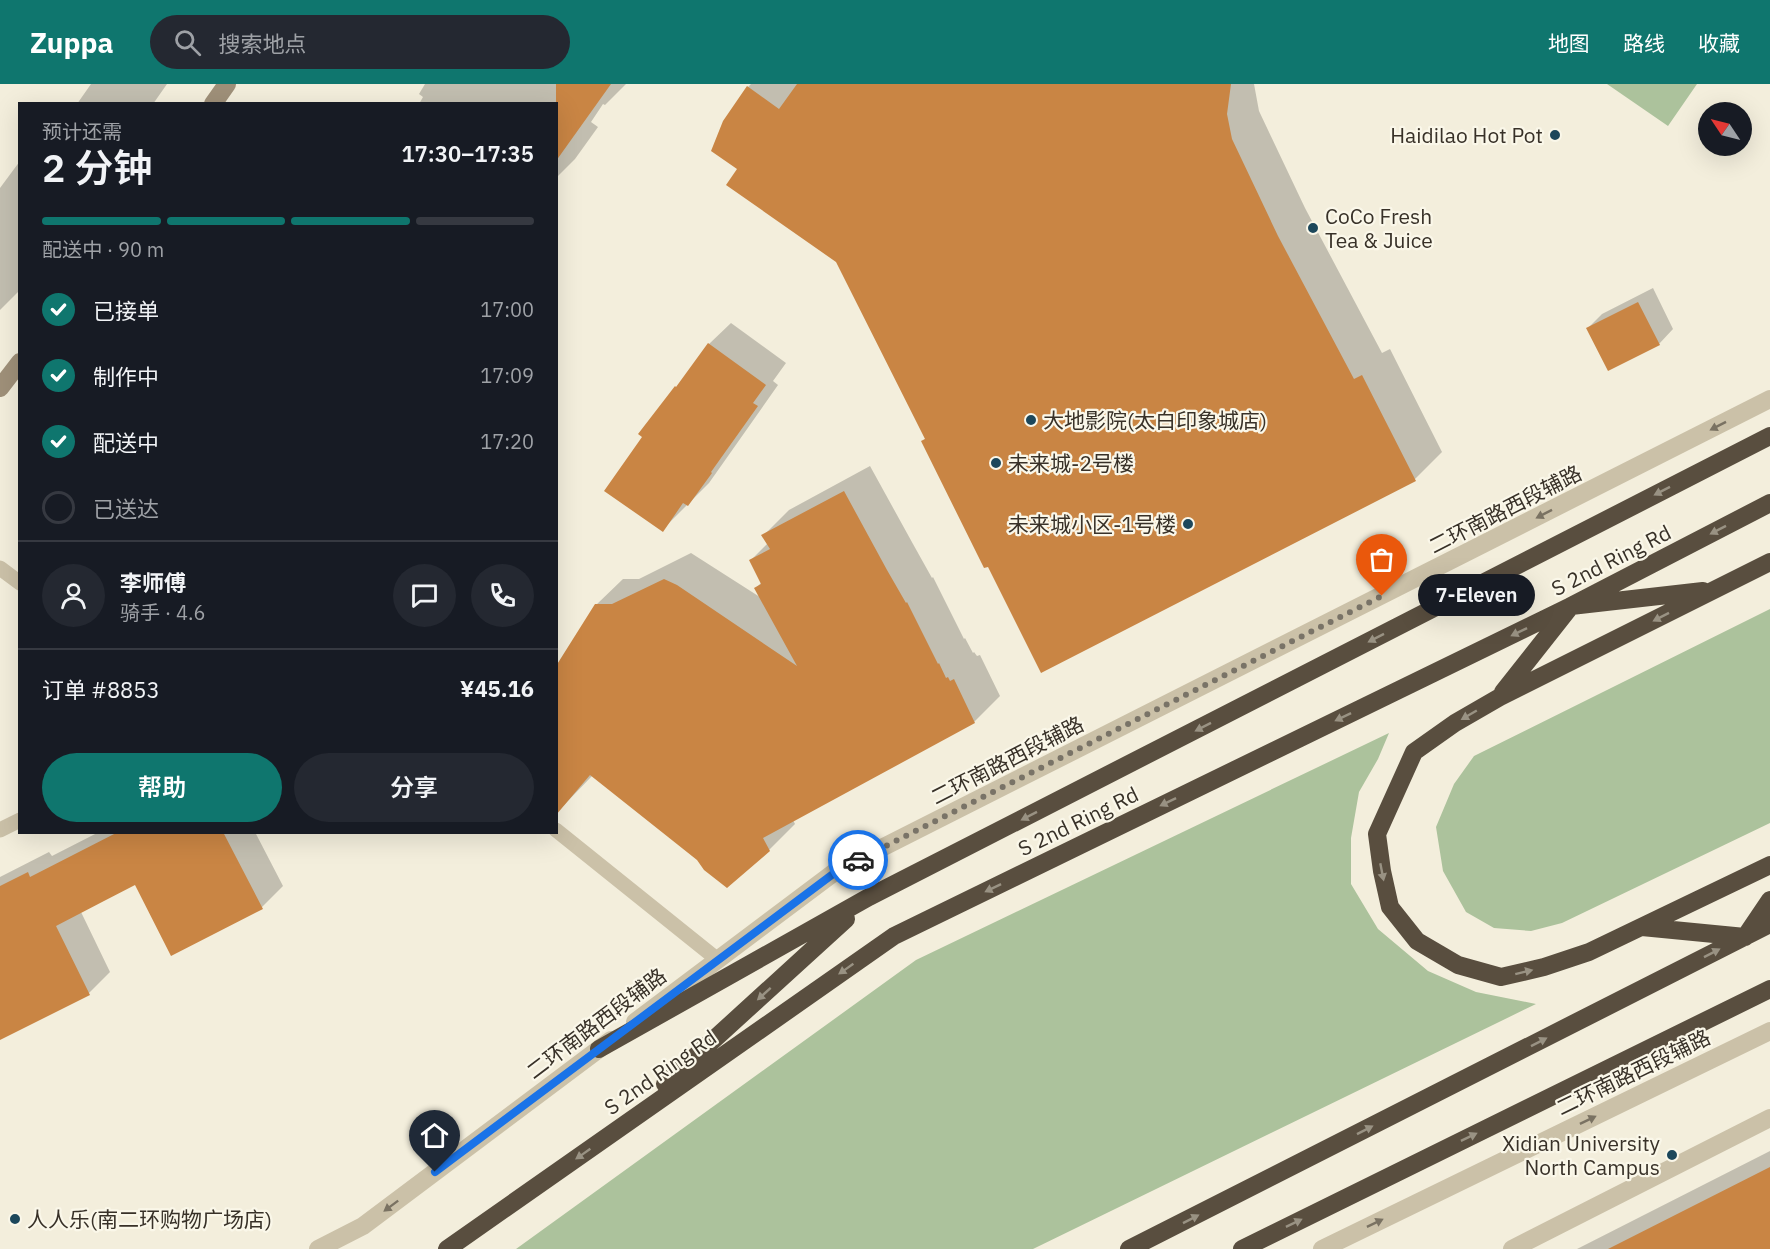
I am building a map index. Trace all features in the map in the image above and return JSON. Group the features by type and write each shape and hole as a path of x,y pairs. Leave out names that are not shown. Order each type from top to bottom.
{"highway":[{"path":"599,1049 869,897 1770,436"},
{"name":"S 2nd Ring Rd","path":"447,1249 894,936 1571,606 1770,503"},
{"path":"1770,562 1500,697 1455,723 1414,752 1377,834 1390,907 1417,941 1458,965 1501,977 1544,967 1589,952 1770,865"},
{"path":"1500,697 1571,606 1717,589"},
{"path":"609,1136 869,897"},
{"path":"1744,937 1770,900"},
{"path":"1134,1247 1770,924"},
{"path":"1640,927 1744,937"},
{"path":"1242,1249 1770,989"}],"street":[{"path":"214,102 227,84"},
{"path":"0,388 18,365"},
{"name":"二环南路西段辅路","path":"318,1249 363,1226 837,871 1770,399"},
{"name":"二环南路西段辅路","path":"1322,1249 1770,1031"},
{"path":"1512,1249 1770,1118"}],"lane":[{"path":"0,568 18,582"},
{"path":"0,830 18,821"},
{"path":"558,832 718,960"}],"green space":[{"path":"1607,84 1697,84 1668,126"},
{"path":"1770,609 1770,823 1562,923 1531,931 1494,928 1466,912 1443,871 1436,827 1454,784 1474,756"},
{"path":"1389,733 1378,759 1359,792 1351,838 1351,884 1378,929 1428,971 1476,992 1536,1004 1033,1249 516,1249 916,960"}],"building":[{"path":"556,84 611,84 558,158 558,102 556,102"},
{"path":"797,84 1231,84 1227,114 1232,139 1278,236 1354,379 1362,375 1416,481 1041,673 988,567 984,568 921,441 925,439 836,262 726,185 737,169 711,151 723,121 747,86 779,109"},
{"path":"1638,302 1660,345 1608,371 1586,328"},
{"path":"708,343 766,385 753,403 758,406 712,473 688,506 683,503 663,532 604,491 642,437 638,434"},
{"path":"844,491 907,602 946,678 948,677 950,681 954,679 975,723 763,838 770,851 727,888 704,870 697,860 590,775 558,813 558,663 595,604 612,604 664,579 677,585 797,666 754,588 761,584 749,560 770,549 761,535"},
{"path":"114,834 224,834 263,909 171,956 135,885 56,926 90,995 0,1040 0,886 28,872 30,877"},
{"path":"1770,1167 1770,1249 1608,1249"}],"way so far":[{"path":"858,860 1382,596"}],"place":[{"name":"Haidilao Hot Pot","path":"1555,135"},
{"name":"CoCo Fresh Tea & Juice","path":"1313,228"},
{"name":"大地影院(太白印象城店)","path":"1031,420"},
{"name":"未来城-2号楼","path":"996,463"},
{"name":"未来城小区-1号楼","path":"1188,524"},
{"name":"7-Eleven","path":"1382,596"},
{"name":"Xidian University North Campus","path":"1672,1155"},
{"name":"人人乐(南二环购物广场店)","path":"15,1219"}],"route":[{"path":"435,1172 837,871 858,860"}]}
